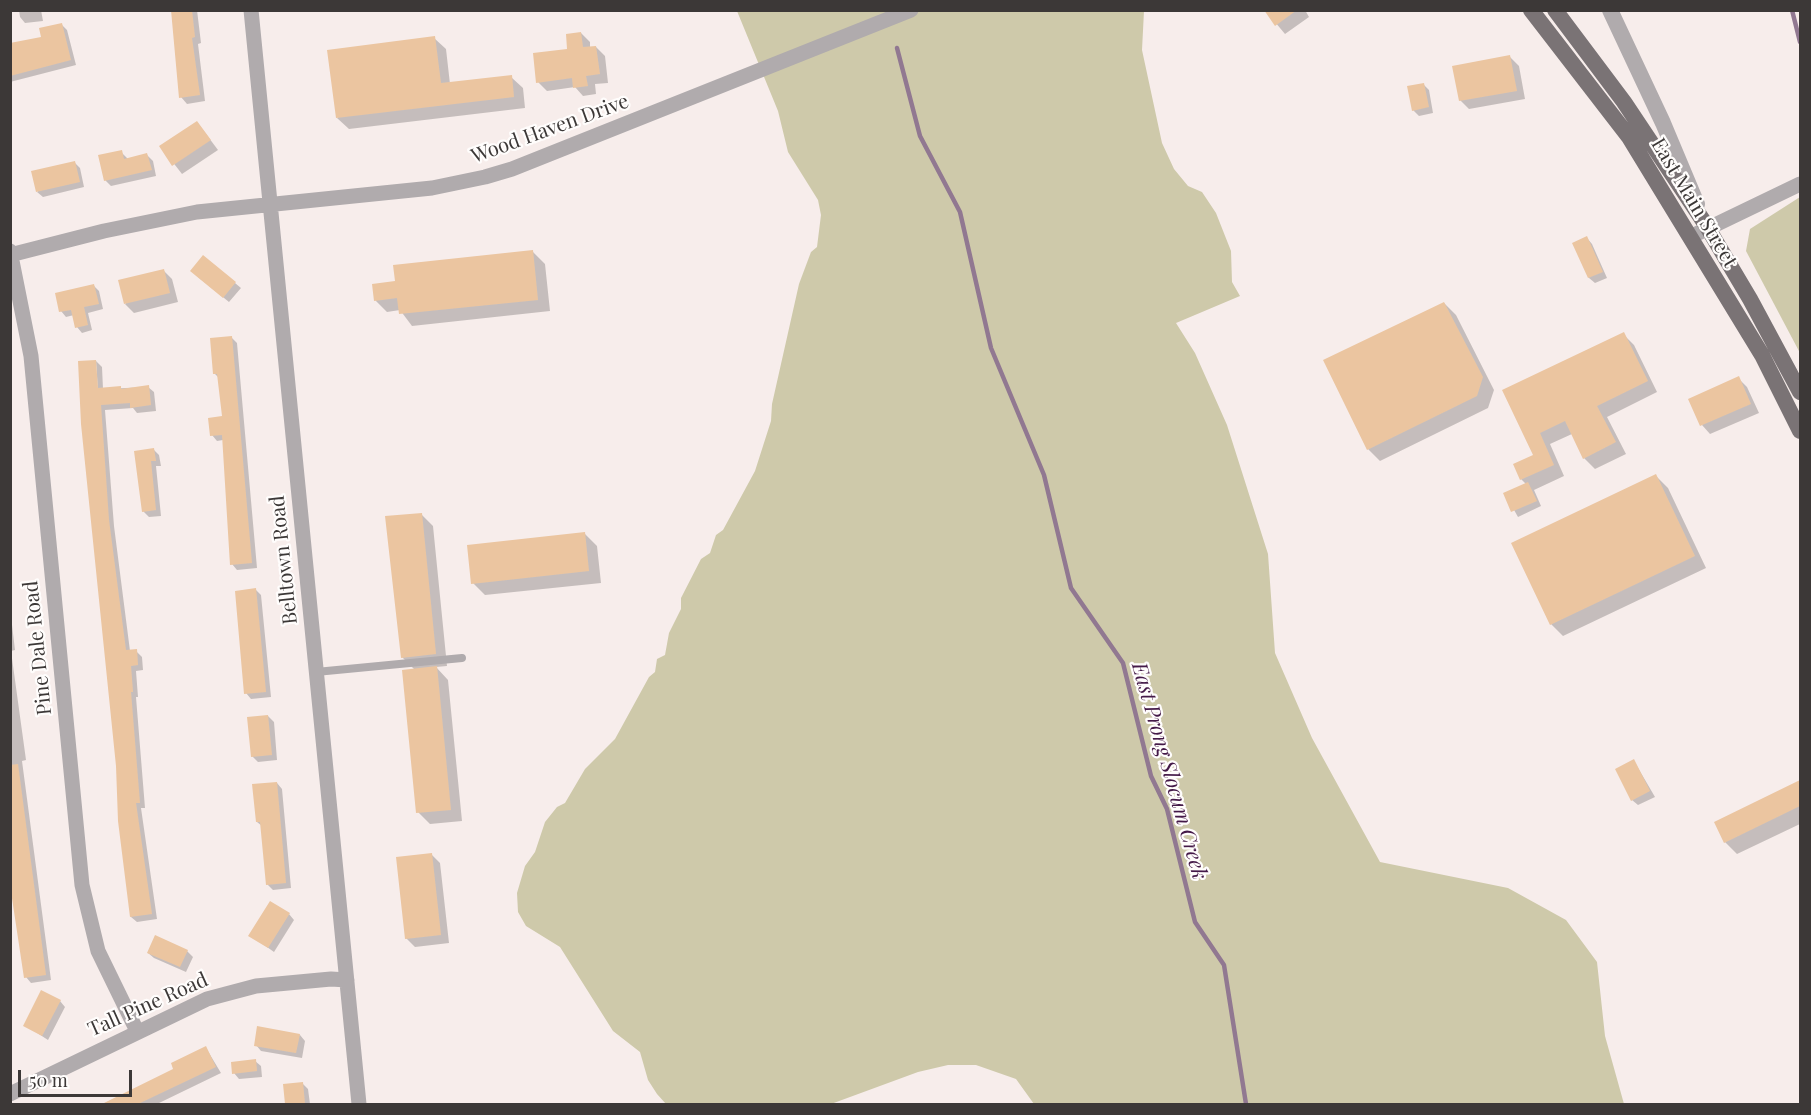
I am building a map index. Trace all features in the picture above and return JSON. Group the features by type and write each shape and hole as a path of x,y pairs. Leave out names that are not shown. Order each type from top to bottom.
{"main road":[{"name":"East Main Street","path":"1531,10 1629,137 1762,356 1800,431"},
{"name":"East Main Street","path":"1556,10 1624,102 1707,226 1750,299 1800,392"}],"street":[{"name":"Belltown Road","path":"251,10 359,1104"},
{"name":"Wood Haven Drive","path":"11,254 197,212 432,188 512,169 911,10"},
{"path":"1610,10 1663,123 1707,226"},
{"path":"1690,237 1707,226 1800,184"},
{"name":"Pine Dale Road","path":"11,254 31,356 82,885 98,951 137,1031"},
{"name":"Tall Pine Road","path":"10,1094 189,1006 232,991 256,986 331,979 347,980"}],"lane":[{"path":"316,672 462,658"}],"shaded area":[{"path":"737,11 1144,11 1142,50 1162,143 1174,169 1188,186 1202,192 1216,213 1231,251 1232,282 1240,296 1176,323 1195,353 1227,425 1268,554 1275,653 1312,738 1380,862 1508,888 1566,920 1597,962 1605,1036 1624,1104 1034,1104 1016,1079 976,1065 948,1065 918,1072 831,1104 666,1104 657,1094 648,1080 640,1052 613,1031 560,947 526,926 518,912 517,893 525,866 535,852 545,822 557,807 565,803 585,769 615,739 649,677 655,672 657,659 665,655 669,633 681,609 681,598 701,559 710,553 716,535 723,530 755,471 771,421 772,404 799,284 811,252 817,247 821,215 818,200 788,152 778,111"},
{"path":"1800,197 1800,353 1746,251 1750,229"}],"building":[{"path":"171,10 192,10 195,37 192,38 200,95 179,98"},
{"path":"1264,10 1297,10 1275,26"},
{"path":"62,23 71,60 10,76 10,43 41,37 39,28"},
{"path":"581,32 583,47 596,46 600,74 586,76 588,86 573,88 572,78 536,83 533,53 567,49 566,34"},
{"path":"435,36 441,83 512,75 514,97 336,118 327,50"},
{"path":"1510,55 1517,91 1459,101 1452,66"},
{"path":"1424,83 1429,107 1412,111 1407,86"},
{"path":"197,121 211,140 172,166 159,146"},
{"path":"122,150 124,159 147,153 152,170 104,181 98,155"},
{"path":"75,161 80,182 36,192 31,171"},
{"path":"1587,236 1603,272 1588,278 1572,243"},
{"path":"533,250 538,300 399,314 397,298 374,301 372,284 395,281 393,265"},
{"path":"203,255 236,282 223,298 190,271"},
{"path":"164,269 170,293 124,304 118,280"},
{"path":"94,284 99,304 84,307 88,325 75,328 71,310 59,312 55,293"},
{"path":"1444,302 1483,377 1477,396 1367,450 1323,360"},
{"path":"1624,332 1648,381 1597,406 1616,442 1583,459 1565,421 1540,433 1554,465 1520,480 1513,464 1533,455 1502,390"},
{"path":"232,336 252,563 230,565 222,435 210,436 208,418 222,416 217,374 213,374 210,338"},
{"path":"96,360 98,388 121,386 121,389 149,385 151,405 130,408 130,403 101,405 109,520 126,650 137,649 138,665 131,666 140,803 136,803 152,914 130,917 118,821 116,766 81,424 78,361"},
{"path":"1739,376 1751,404 1700,426 1688,399"},
{"path":"154,448 156,461 151,461 156,510 142,512 134,451"},
{"path":"1656,474 1695,556 1550,625 1511,543"},
{"path":"1528,482 1537,501 1511,512 1503,493"},
{"path":"422,513 436,654 401,658 385,516"},
{"path":"585,532 589,571 471,584 467,545"},
{"path":"256,588 266,692 244,694 235,591"},
{"path":"437,666 451,810 416,813 402,670"},
{"path":"268,715 272,755 251,757 247,717"},
{"path":"1634,759 1650,791 1631,801 1615,769"},
{"path":"18,764 46,975 24,978 10,885 10,765"},
{"path":"1800,780 1800,806 1724,843 1714,822"},
{"path":"277,782 286,883 266,885 260,822 256,822 252,784"},
{"path":"432,853 441,935 405,939 396,857"},
{"path":"270,901 290,913 268,948 248,936"},
{"path":"155,935 188,950 180,967 147,953"},
{"path":"41,990 61,1000 42,1036 23,1026"},
{"path":"257,1026 300,1034 296,1053 254,1046"},
{"path":"206,1046 216,1067 138,1104 102,1104 173,1069 171,1063"},
{"path":"256,1059 257,1071 232,1074 231,1062"},
{"path":"303,1082 305,1104 285,1104 283,1084"}],"waterway":[{"path":"1792,10 1800,42"},
{"name":"East Prong Slocum Creek","path":"897,48 920,136 960,212 991,348 1044,475 1071,588 1123,663 1151,776 1167,809 1195,922 1224,965 1246,1104"}]}
